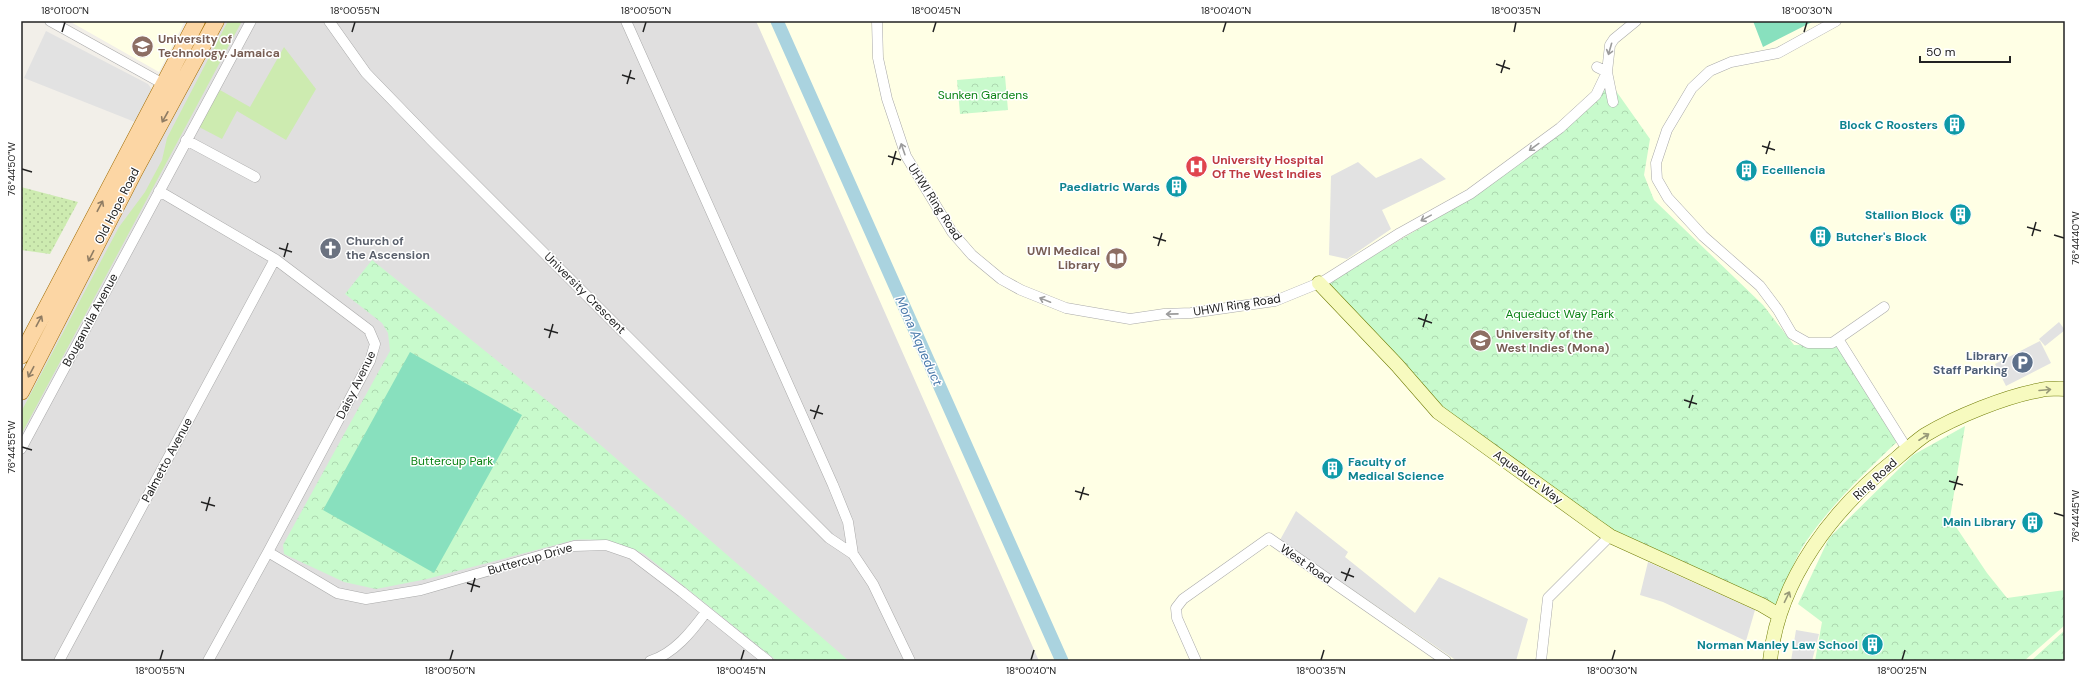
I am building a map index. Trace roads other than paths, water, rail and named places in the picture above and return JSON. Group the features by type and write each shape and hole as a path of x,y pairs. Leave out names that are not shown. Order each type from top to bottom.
{"main road":[{"name":"Old Hope Road","path":"21,356 197,21"},
{"name":"Old Hope Road","path":"21,392 133,174 216,21"}],"street":[{"path":"50,21 178,92"},
{"name":"Bouganvila Avenue","path":"21,449 251,21"},
{"name":"University Crescent","path":"329,21 366,73 432,141 791,501 829,538 853,554 873,584 910,661"},
{"name":"University Crescent","path":"626,21 834,485 848,522 853,554"},
{"name":"UHWI Ring Road","path":"877,21 878,58 887,99 906,156 952,232 972,255 1001,279 1021,290 1066,308 1130,319 1164,314 1191,313 1275,301 1319,283 1400,233 1470,194 1491,179 1560,128 1585,107 1596,95 1607,72"},
{"path":"1613,102 1607,72 1610,45 1614,38 1636,21"},
{"path":"1836,21 1778,53 1731,62 1710,71 1692,88 1667,130 1656,163 1657,179 1668,198 1703,236 1760,286 1778,310 1792,334 1808,343 1832,343 1884,307"},
{"path":"1597,67 1607,72"},
{"path":"186,140 255,177"},
{"name":"Daisy Avenue","path":"159,191 275,259 369,330 375,344 370,361 208,661"},
{"name":"Palmetto Avenue","path":"59,661 275,259"},
{"name":"Aqueduct Way","path":"1319,283 1397,365 1438,412 1610,536 1762,605 1779,615"},
{"path":"1838,339 1907,449"},
{"name":"Ring Road","path":"1770,661 1773,636 1779,615 1807,555 1838,514 1873,477 1925,435 1968,414 2041,390 2065,389"},
{"path":"1541,661 1548,598 1610,536"},
{"name":"West Road","path":"1196,661 1176,618 1176,608 1183,599 1269,538 1432,657 1446,661"},
{"name":"Buttercup Drive","path":"268,552 337,593 366,599 421,590 574,546 606,545 632,554 768,661"},
{"path":"650,661 657,659 679,643 706,612"}],"waterway":[{"name":"Mona Aqueduct","path":"777,21 1062,661"}],"place":[{"name":"University of Technology, Jamaica","path":"143,46"},
{"name":"Block C Roosters","path":"1954,125"},
{"name":"University Hospital Of The West Indies","path":"1196,167"},
{"name":"Ecelllencia","path":"1746,170"},
{"name":"Paediatric Wards","path":"1176,187"},
{"name":"Stallion Block","path":"1960,215"},
{"name":"Butcher's Block","path":"1821,237"},
{"name":"Church of the Ascension","path":"330,248"},
{"name":"UWI Medical Library","path":"1116,258"},
{"name":"University of the West Indies (Mona)","path":"1481,341"},
{"name":"Library Staff Parking","path":"2023,363"},
{"name":"Faculty of Medical Science","path":"1332,469"},
{"name":"Main Library","path":"2032,522"},
{"name":"Norman Manley Law School","path":"1873,645"}],"park label":[{"name":"Sunken Gardens","path":"983,95"},
{"name":"Aqueduct Way Park","path":"1560,314"},
{"name":"Buttercup Park","path":"452,461"}]}
